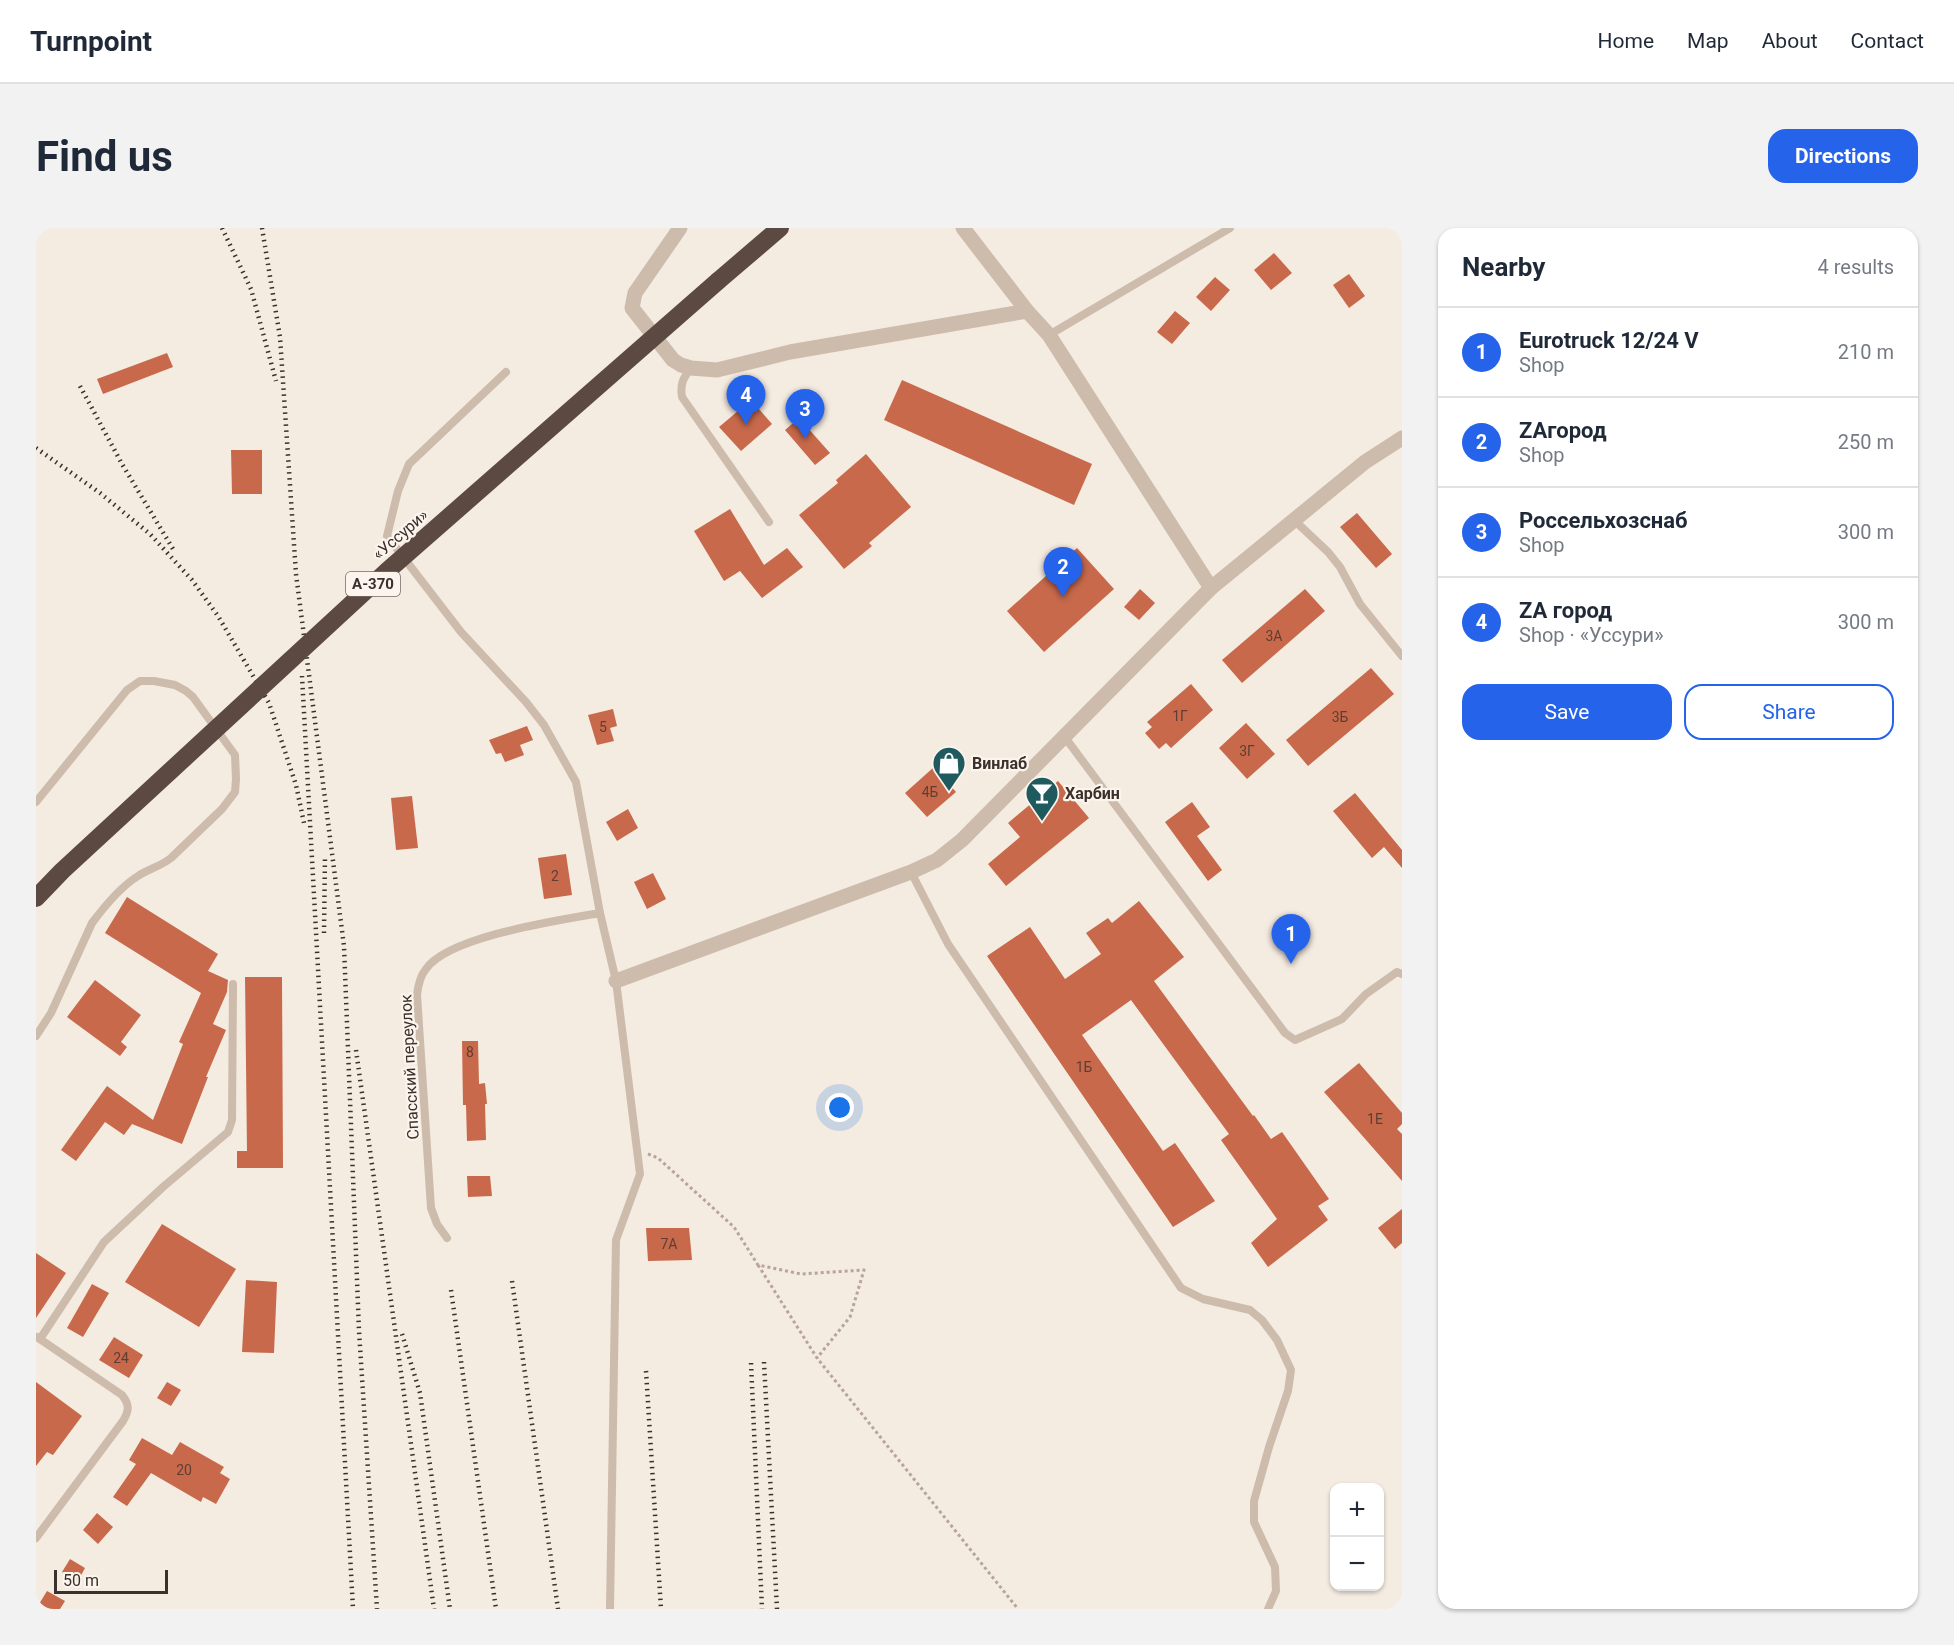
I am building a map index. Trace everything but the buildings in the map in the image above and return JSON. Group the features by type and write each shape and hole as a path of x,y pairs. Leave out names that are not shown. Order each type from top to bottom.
{"highway":[{"name":"«Уссури»","path":"36,898 62,871 386,572 780,228"}],"street":[{"path":"680,228 635,293 632,308 673,360 691,368 717,370 790,352 1027,311"},
{"path":"963,228 1027,311 1049,335 1211,588"},
{"path":"616,981 911,872 937,860 962,840 1211,588 1365,462 1402,438"}],"lane":[{"path":"1049,335 1230,228"},
{"path":"691,368 683,377 680,387 682,397 769,522"},
{"path":"506,372 410,464 398,491 387,536 462,632 544,725 576,782 600,913 616,981 640,1174 616,1240 610,1609"},
{"path":"1295,521 1334,560 1360,604 1402,656"},
{"path":"36,802 127,690 140,681 175,685 193,697 235,755 235,792 222,809 171,858 130,881 101,911 92,923 51,1013 36,1036"},
{"path":"1064,736 1285,1033 1295,1040 1342,1019 1366,994 1397,972 1402,974"},
{"path":"911,872 948,944 1181,1288 1203,1299 1250,1311 1262,1320 1286,1355 1291,1370 1288,1391 1254,1501 1254,1522 1275,1567 1276,1591 1268,1609"},
{"name":"Спасский переулок","path":"447,1238 431,1208 417,995 419,982 426,968 452,950 496,934 600,913"},
{"path":"36,1538 129,1411 127,1401 122,1395 38,1338 104,1242 163,1187 228,1132 232,1120 234,984"}],"path":[{"path":"637,1150 658,1158 734,1227 817,1358 1018,1609"},
{"path":"758,1265 801,1274 864,1270 850,1317 817,1358"}],"railway":[{"path":"222,228 251,289 276,381"},
{"path":"262,228 280,337 296,574 344,946 359,1331 377,1609"},
{"path":"80,386 122,464 173,549"},
{"path":"36,448 100,493 150,534 192,580 218,616 269,703 296,785 304,823"},
{"path":"302,676 353,1609"},
{"path":"324,933 325,855"},
{"path":"356,1050 434,1609"},
{"path":"512,1281 558,1609"},
{"path":"451,1290 496,1609"},
{"path":"402,1334 420,1393 450,1609"},
{"path":"764,1362 777,1609"},
{"path":"751,1363 762,1609"},
{"path":"646,1371 661,1609"}],"place":[{"name":"ZA город","path":"746,425"},
{"name":"Россельхозснаб","path":"805,439"},
{"name":"ZAгород","path":"1063,597"},
{"name":"Винлаб","path":"949,792"},
{"name":"Харбин","path":"1042,822"},
{"name":"Eurotruck 12/24 V","path":"1291,964"}]}
